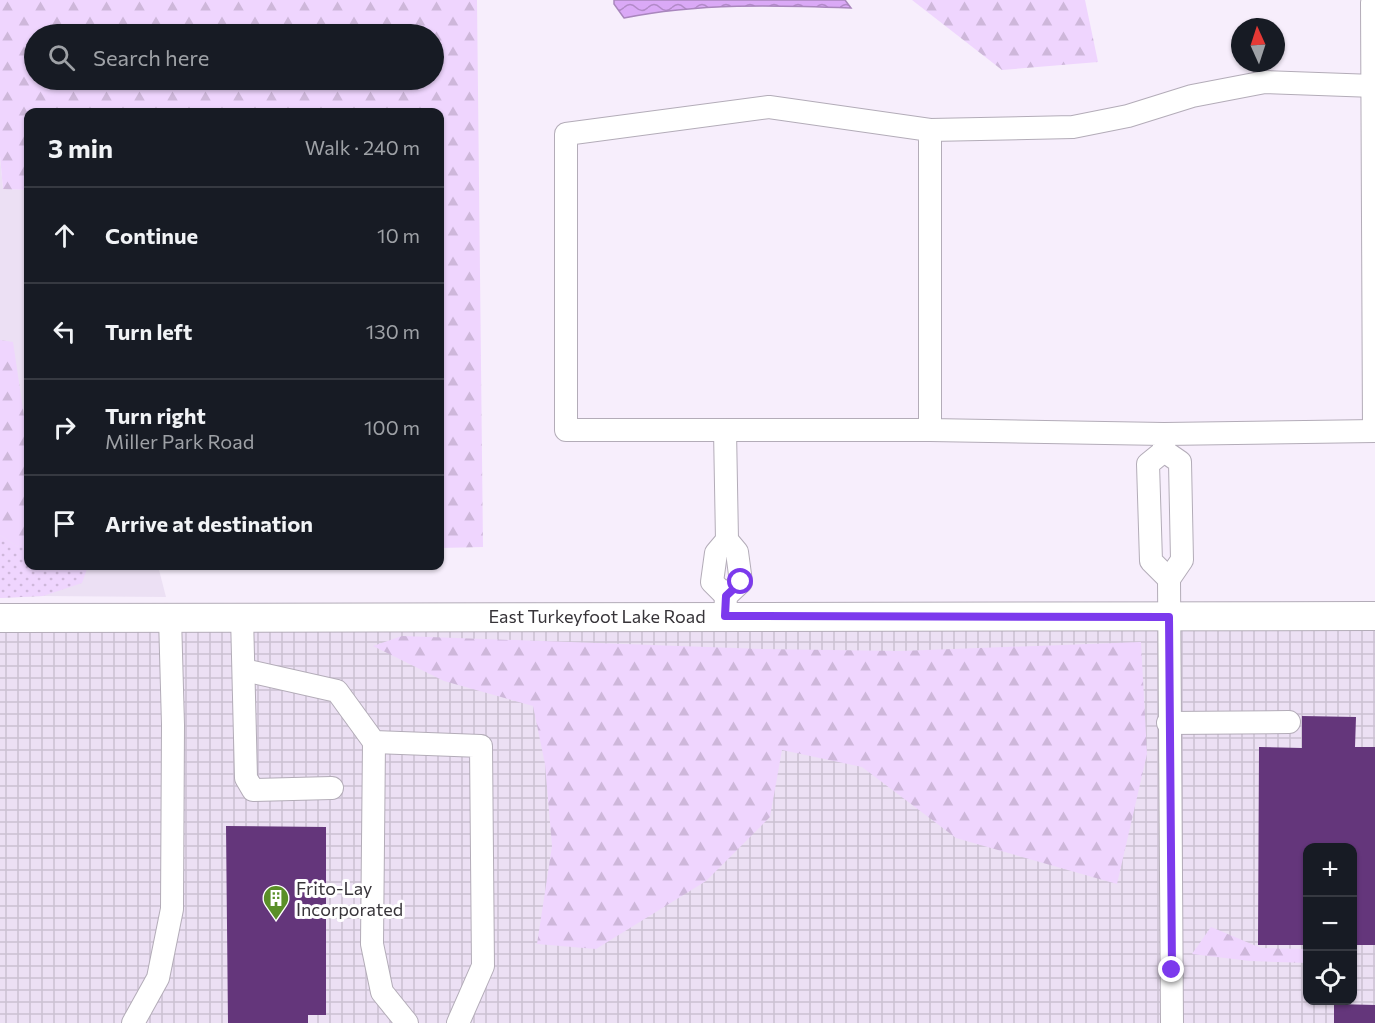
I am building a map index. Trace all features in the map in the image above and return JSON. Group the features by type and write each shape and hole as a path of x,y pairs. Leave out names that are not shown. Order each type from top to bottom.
{"main road":[{"name":"East Turkeyfoot Lake Road","path":"0,618 243,616 725,606 1169,617 1375,616"}],"street":[{"path":"1374,86 1265,82 1192,96 1128,116 1073,127 930,130 768,107 566,134 566,430 930,430 1164,442 1375,430 1374,86 1372,3 1375,3"},
{"path":"930,130 930,430"},
{"path":"725,430 727,540 737,552 741,582 725,606"},
{"path":"1164,442 1180,462 1182,560 1168,579 1172,1023"},
{"path":"1164,442 1148,464 1151,561 1168,579"},
{"path":"243,616 248,786 253,790 332,788"},
{"path":"132,1023 158,978 172,909 173,724 170,617"},
{"path":"243,670 338,691 374,742 372,944 382,992 407,1023"},
{"path":"1168,723 1289,722"},
{"path":"374,742 481,746 483,966 458,1023"}],"shaded area":[{"path":"0,156 3,189 24,190 24,570 159,570 166,597 0,598"},
{"path":"1375,616 1375,1023 0,1023 0,618"}],"green space":[{"path":"0,0 477,0 483,547 444,548 444,108 24,108 24,190 3,189 0,156"},
{"path":"912,0 1085,0 1098,62 1002,70"},
{"path":"0,340 13,342 24,416 24,542 18,547 0,535"},
{"path":"0,535 18,547 24,542 24,570 87,570 82,583 43,596 0,598"},
{"path":"402,636 762,649 900,651 1141,642 1147,754 1117,884 956,838 862,767 782,750 770,817 706,881 596,949 537,944 552,846 545,764 533,706 444,681 373,646"},
{"path":"1211,927 1261,948 1303,949 1303,963 1250,961 1192,954"}],"water":[{"path":"614,0 845,0 851,8 709,7 624,18 614,4"}],"building":[{"path":"1302,716 1356,717 1355,747 1375,747 1375,945 1357,945 1357,843 1303,843 1303,945 1258,945 1259,747 1302,748"},
{"name":"Frito-Lay Incorporated","path":"226,826 326,827 326,1015 308,1015 308,1023 228,1023"},
{"path":"1334,1005 1375,1005 1375,1023 1334,1023"}],"place":[{"name":"Frito-Lay Incorporated","path":"276,921"}],"route":[{"path":"741,582 726,596 725,616 1169,617 1168,723 1172,970"}]}
